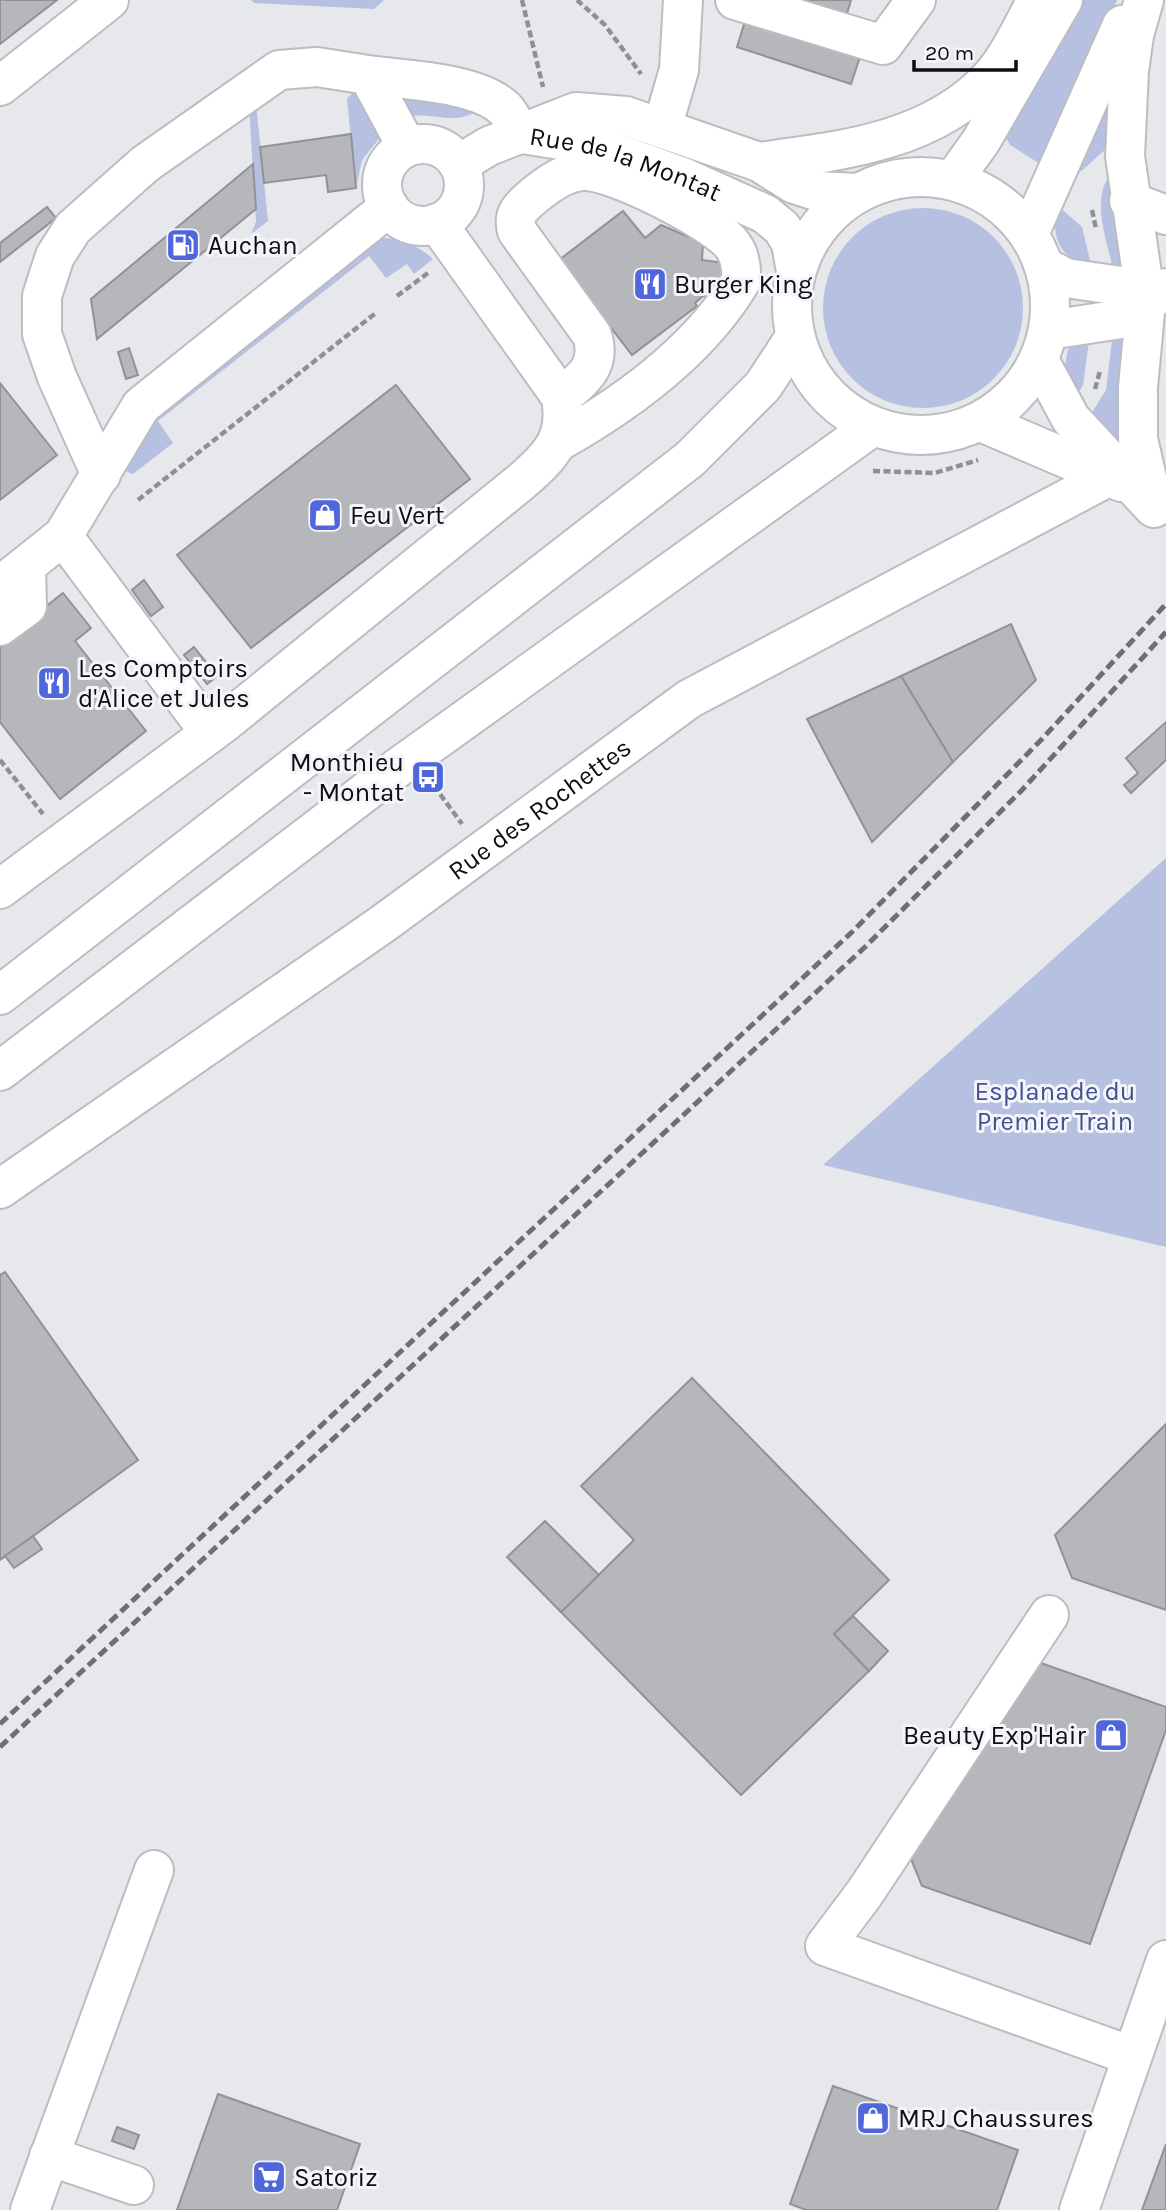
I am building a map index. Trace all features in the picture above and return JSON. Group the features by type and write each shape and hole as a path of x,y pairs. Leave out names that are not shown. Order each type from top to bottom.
{"main road":[{"path":"0,86 109,0"},
{"name":"Rue de la Montat","path":"662,128 679,70 683,0"},
{"path":"736,0 883,45 916,0"},
{"name":"Rue de la Montat","path":"759,162 852,148 900,134 940,117 964,102 991,76 1037,0"},
{"path":"953,180 981,141 1063,0"},
{"path":"984,440 1016,396 1044,345 1051,298 1037,250 1131,0"},
{"path":"1144,0 1134,35 1126,115 1129,201 1156,295 1138,387 1138,439 1160,515"},
{"path":"101,475 57,377 43,334 42,296 55,256 73,228 145,164 279,70 317,67 450,86 483,96 505,109 520,134 489,146 459,164"},
{"path":"368,75 407,147"},
{"name":"Rue de la Montat","path":"520,134 576,112 626,116 759,162 794,184 816,191 858,193"},
{"name":"Rue de la Montat","path":"520,134 598,146 683,177 765,214 782,228 791,243 796,271"},
{"path":"428,144 440,147 459,164 464,192 459,205 438,223 411,224 389,207 384,193 386,169 393,158 407,147 428,144"},
{"path":"558,442 605,416 638,390 723,307 741,281 739,255 731,243 685,211 601,173 569,173 534,195 518,210 514,221 517,232 592,335 597,349 596,360 589,370 561,397"},
{"path":"1156,295 1121,286 1066,278 1037,250 1008,210 982,192 953,180 920,176 888,181 858,193 831,213 810,240 796,271 792,304 795,337 811,375 837,405 872,427 908,436 946,434 984,440 1108,477 1133,487 1160,515"},
{"path":"1129,201 1166,215"},
{"path":"0,626 27,606 13,576 64,536 141,406 389,207"},
{"path":"12,882 210,733 522,481 543,463 558,442 565,419 561,397 438,223"},
{"path":"1044,345 1128,318 1156,295"},
{"path":"0,995 690,459 763,386 795,337"},
{"path":"1044,345 1071,419 1160,515"},
{"path":"0,1071 389,774 872,427"},
{"name":"Rue des Rochettes","path":"0,1189 384,923 689,699 1108,477"},
{"path":"64,536 210,733"},
{"path":"1049,1615 864,1894 825,1946 1132,2056"},
{"path":"30,2210 154,1870"},
{"path":"1079,2210 1166,1960"},
{"path":"49,2156 134,2185"}],"path":[{"path":"522,0 544,88"},
{"path":"577,0 605,25 643,76"},
{"path":"397,296 437,266"},
{"path":"138,500 377,312"},
{"path":"1091,399 1101,367"},
{"path":"868,471 935,473 984,440"},
{"path":"431,782 449,808"}],"green space":[{"path":"251,0 384,0 374,9 254,3"},
{"path":"1082,0 1117,0 1089,74 1040,164 1010,145 1005,136"},
{"path":"1116,70 1114,145 1081,171 1068,177"},
{"path":"355,90 386,130 362,160 356,188 347,99"},
{"path":"394,90 478,110 469,115 452,118 407,117"},
{"path":"249,104 256,104 268,221 251,234 256,222"},
{"path":"1113,172 1126,266 1113,269 1101,206 1102,193"},
{"path":"1058,206 1082,227 1092,269 1072,259 1060,246 1055,228"},
{"path":"923,208 961,215 994,237 1016,270 1023,308 1016,346 994,379 961,401 923,408 885,401 852,379 830,346 823,308 830,270 852,237 885,215"},
{"path":"383,238 410,244 433,259 414,274 407,264 386,278 369,256 158,421 173,443 133,474 127,472 128,459 155,415"},
{"path":"1126,330 1125,449 1089,417 1106,390 1113,332"},
{"path":"1089,341 1083,385 1074,400 1065,365 1068,349"},
{"name":"Esplanade du Premier Train","path":"1166,858 1166,1247 823,1165"}],"building":[{"path":"0,0 57,0 0,44"},
{"path":"791,0 851,0 846,17"},
{"path":"745,21 860,57 851,84 737,47"},
{"path":"351,134 356,188 328,192 326,175 264,183 260,147"},
{"name":"Auchan","path":"253,164 256,209 97,339 91,299"},
{"path":"47,207 56,218 0,262 0,243"},
{"name":"Burger King","path":"623,211 645,238 661,225 703,243 702,260 725,263 721,294 703,296 695,303 697,306 632,355 559,260"},
{"path":"129,348 138,375 126,379 118,352"},
{"path":"0,383 57,455 0,500"},
{"name":"Feu Vert","path":"396,385 470,479 251,648 177,555"},
{"path":"144,580 163,607 151,616 132,590"},
{"name":"Les Comptoirs d'Alice et Jules","path":"63,593 91,628 75,641 146,731 60,799 0,722 0,643"},
{"path":"1011,624 1036,680 953,762 901,676"},
{"path":"194,647 217,676 207,684 184,655"},
{"path":"901,676 953,762 872,842 807,719"},
{"path":"1166,722 1166,760 1131,793 1124,785 1138,773 1126,758"},
{"path":"5,1272 138,1460 0,1560 0,1275"},
{"path":"692,1378 889,1580 834,1634 869,1671 741,1795 561,1612 634,1540 581,1486"},
{"path":"1166,1424 1166,1610 1072,1578 1055,1535"},
{"path":"545,1521 599,1575 561,1612 507,1557"},
{"path":"33,1536 42,1549 14,1568 5,1556"},
{"path":"853,1616 888,1651 869,1671 834,1634"},
{"path":"1038,1662 1166,1707 1166,1730 1090,1944 922,1886 909,1854"},
{"name":"MRJ Chaussures","path":"833,2086 1018,2150 997,2210 806,2210 790,2204"},
{"name":"Satoriz","path":"218,2094 360,2144 337,2210 177,2210"},
{"path":"117,2127 139,2135 134,2149 112,2141"},
{"path":"1166,2144 1166,2210 1142,2210"}],"railway":[{"path":"0,1724 852,932 1042,739 1166,604"},
{"path":"0,1747 865,947 1022,790 1166,632"}],"place":[{"name":"Auchan","path":"183,245"},
{"name":"Burger King","path":"650,284"},
{"name":"Feu Vert","path":"325,515"},
{"name":"Les Comptoirs d'Alice et Jules","path":"54,683"},
{"name":"Monthieu - Montat","path":"428,777"},
{"name":"Beauty Exp'Hair","path":"1111,1735"},
{"name":"MRJ Chaussures","path":"873,2118"},
{"name":"Satoriz","path":"269,2177"}]}
